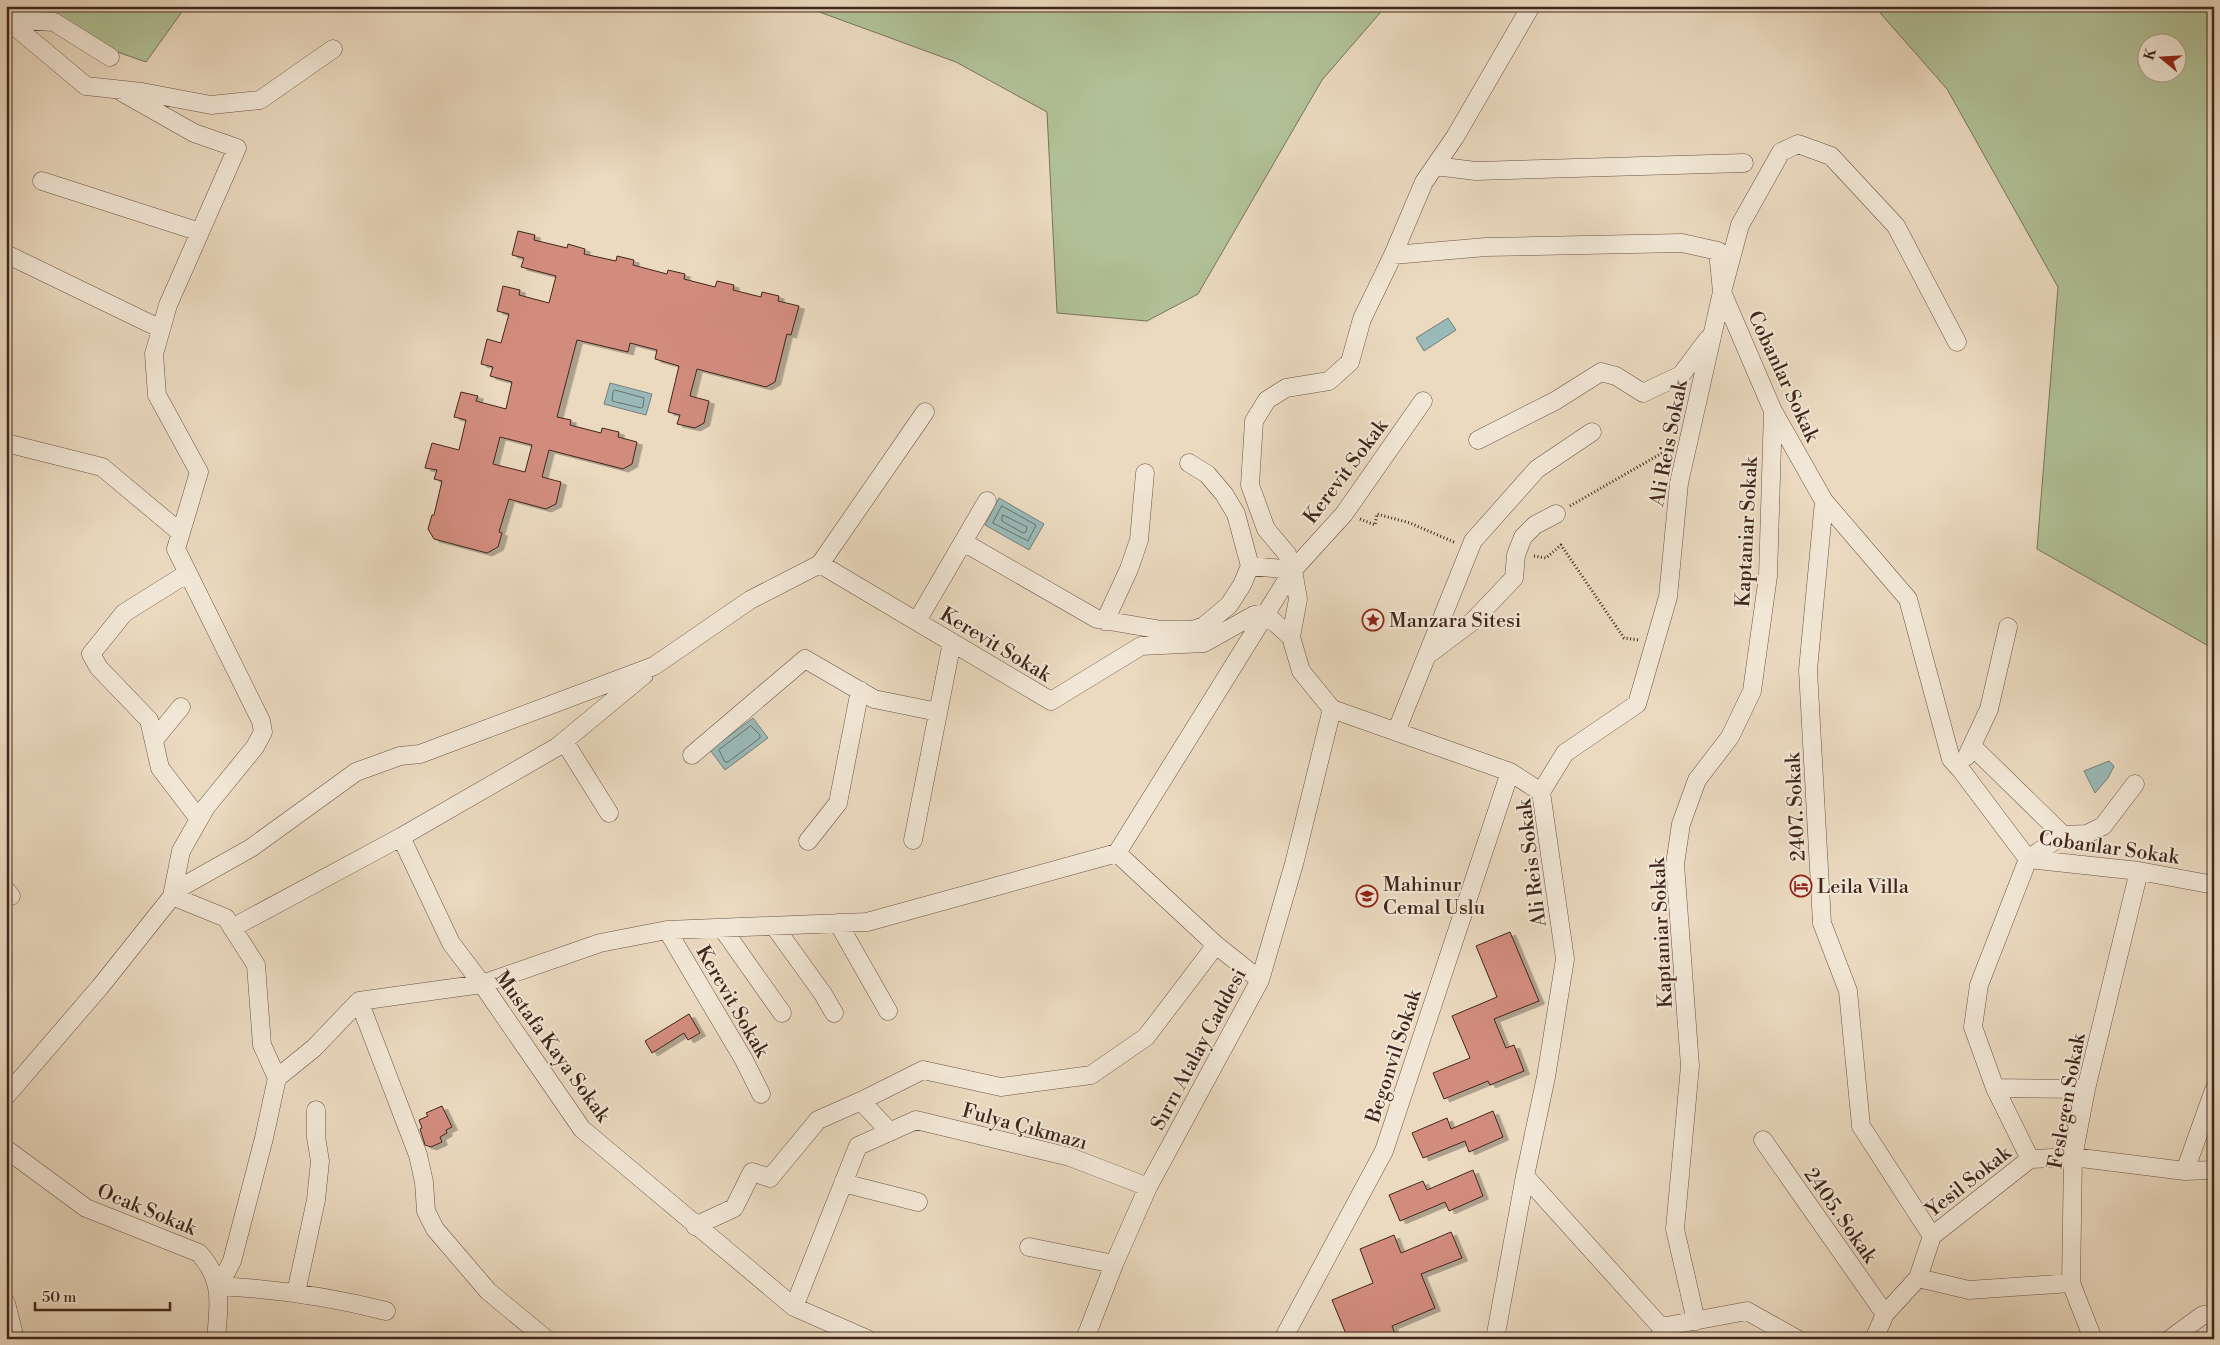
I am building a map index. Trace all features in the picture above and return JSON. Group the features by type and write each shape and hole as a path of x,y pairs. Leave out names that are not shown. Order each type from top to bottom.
{"street":[{"path":"1532,6 1460,130 1424,182 1362,319 1350,362 1329,381 1286,388 1267,400 1254,421 1250,485 1266,529 1287,554 1293,570 1298,599 1291,637 1301,671 1332,709 1510,772 1541,792"},
{"path":"6,19 54,22 110,57"},
{"path":"6,19 86,86 211,105 260,100 333,49"},
{"path":"118,90 194,133 237,148 168,305 154,354 157,396 199,472 176,549 261,721 263,732 255,747 206,807 181,851 172,896"},
{"name":"Ali Reis Sokak","path":"1495,1339 1525,1176 1546,1077 1565,959 1541,792 1564,753 1637,704 1668,597 1679,483 1722,292 1740,225 1781,152 1798,144 1831,156 1896,226 1957,342"},
{"path":"1435,166 1476,171 1744,164"},
{"path":"42,181 200,232"},
{"name":"Cobanlar Sokak","path":"1392,255 1486,247 1682,243 1718,251 1722,292 1773,411 1824,501 1908,599 1951,759 2028,859 2139,871 2214,885"},
{"path":"6,254 161,328"},
{"path":"1478,440 1555,401 1601,372 1616,376 1643,393 1662,385 1682,375 1712,333"},
{"name":"Kerevit Sokak","path":"359,1001 482,984 600,943 667,930 867,922 1117,853 1264,613 1293,570 1344,514 1423,401"},
{"name":"Kaptaniar Sokak","path":"1696,1321 1675,1229 1690,1066 1675,864 1681,824 1697,780 1730,737 1752,692 1768,576 1773,411"},
{"path":"232,928 401,837 557,747 654,666 750,600 820,564 925,412"},
{"path":"1396,732 1473,541 1537,469 1592,432"},
{"path":"6,443 102,467 181,533"},
{"path":"963,542 1097,619 1162,630 1192,630 1204,626 1229,605 1242,585 1250,566 1236,514 1224,494 1207,474 1189,464"},
{"path":"1105,621 1129,569 1139,540 1145,473"},
{"name":"2407. Sokak","path":"1824,501 1808,670 1822,923 1848,990 1861,1126 1932,1236"},
{"path":"917,622 987,502"},
{"path":"1428,654 1472,621 1514,578 1516,555 1523,537 1535,525 1556,514"},
{"name":"Kerevit Sokak","path":"820,564 1051,701 1141,646 1204,643 1254,615 1264,613"},
{"path":"1250,566 1293,570"},
{"path":"188,573 124,613 91,654 99,668 150,720 160,768 199,820"},
{"path":"1264,613 1291,637"},
{"path":"1961,770 1989,709 2008,627"},
{"path":"913,840 952,642"},
{"path":"692,755 805,660 874,699 938,712"},
{"path":"6,1096 100,987 178,889 251,848 356,772 400,756 420,754 654,666"},
{"path":"808,841 838,803 860,690"},
{"path":"154,740 182,707"},
{"name":"Sırrı Atalay Caddesi","path":"1085,1339 1114,1264 1148,1188 1260,980 1294,864 1332,709"},
{"path":"564,741 609,813"},
{"path":"1972,746 2063,835"},
{"name":"Begonvil Sokak","path":"1283,1339 1384,1151 1510,772"},
{"path":"2135,784 2103,826 2087,834 2063,835 2028,859 1979,986 1973,1027 1995,1088 2030,1159 2073,1157 2185,1171 2214,1170"},
{"name":"Mustafa Kaya Sokak","path":"401,837 451,943 482,984 582,1129 794,1307 867,1339"},
{"path":"1117,853 1216,945 1260,980"},
{"name":"Feslegen Sokak","path":"2093,1339 2071,1283 2073,1157 2086,1089 2139,871"},
{"path":"172,896 226,918 256,966 262,1045 277,1078 264,1138 234,1252 219,1286 270,1289 351,1302 386,1311"},
{"path":"838,923 888,1011"},
{"path":"774,926 823,994 834,1013"},
{"name":"Kerevit Sokak","path":"722,928 782,1013"},
{"name":"Kerevit Sokak","path":"667,930 744,1060 761,1094"},
{"name":"Fulya Çıkmazı","path":"696,1226 734,1208 752,1172 770,1178 818,1120 923,1070 1002,1087 1092,1075 1146,1037 1216,945"},
{"path":"277,1078 314,1048 359,1001 418,1155 424,1182 426,1211 434,1229 488,1291 546,1339"},
{"path":"1995,1088 2086,1089"},
{"path":"2185,1171 2214,1090"},
{"path":"861,1101 890,1132"},
{"path":"296,1293 316,1200 320,1161 316,1137 316,1110"},
{"name":"Fulya Çıkmazı","path":"794,1307 858,1146 916,1120 1070,1157 1148,1188"},
{"name":"2405. Sokak","path":"1763,1140 1885,1314"},
{"name":"Ocak Sokak","path":"6,1149 86,1208 200,1253 211,1267 219,1286 216,1339"},
{"name":"Yesil Sokak","path":"1874,1339 1885,1314 1918,1278 1932,1236 2030,1159"},
{"path":"1525,1176 1660,1333 1696,1321 1748,1311 1797,1339"},
{"path":"843,1183 918,1202"},
{"path":"1029,1248 1114,1264"},
{"path":"1918,1278 1969,1290 2071,1283"},
{"path":"6,1303 15,1339"},
{"path":"2170,1339 2203,1315 2214,1315"},
{"name":"Ali Reis Sokak","path":"1485,1339 1499,1319"}],"path":[{"path":"1556,514 1689,438"},
{"path":"1344,514 1375,525 1377,514 1410,523 1470,548"},
{"path":"1546,558 1562,545 1624,638"}],"green space":[{"path":"6,6 186,6 146,62 72,36"},
{"path":"803,6 1386,6 1322,80 1198,294 1147,321 1057,313 1047,112 956,62"},
{"path":"1874,6 2214,6 2214,649 2037,549 2058,287 1947,89"}],"water":[{"path":"1448,318 1456,330 1424,351 1416,338"},
{"path":"610,383 652,394 646,415 604,404"},
{"path":"999,498 1044,524 1029,550 985,525"},
{"path":"753,718 768,738 725,770 710,750"},
{"path":"2109,761 2114,766 2108,778 2095,793 2084,771"}],"building":[{"path":"518,231 535,235 534,240 567,248 568,244 585,249 584,254 616,261 617,256 634,260 633,265 667,274 668,270 685,274 684,279 715,287 717,281 734,285 733,290 761,297 762,292 779,296 778,301 799,306 791,335 787,334 775,382 766,387 697,369 690,396 709,401 704,423 695,428 677,424 680,415 668,412 679,366 655,359 657,350 630,343 628,352 577,340 557,417 571,420 570,425 601,433 602,428 619,432 618,437 637,442 632,464 623,469 549,450 542,477 561,482 556,504 546,509 509,499 499,532 502,533 498,547 487,553 434,539 428,529 432,515 434,515 442,481 434,479 437,470 425,468 432,443 459,450 466,420 454,417 461,392 478,396 476,401 506,409 512,382 490,376 493,367 481,364 487,339 501,343 509,314 497,311 503,286 520,290 519,295 549,303 556,276 521,267 524,258 512,255","holes":["500,437 532,445 525,472 493,464"]},
{"path":"1510,932 1539,1001 1494,1019 1506,1048 1514,1045 1524,1071 1490,1085 1488,1081 1444,1099 1433,1073 1470,1058 1452,1016 1497,997 1476,946"},
{"path":"689,1014 700,1033 688,1040 684,1033 652,1053 645,1041"},
{"path":"442,1106 452,1127 446,1130 447,1133 440,1137 442,1142 431,1147 425,1145 419,1120 428,1116 426,1113"},
{"path":"1493,1111 1503,1137 1469,1152 1465,1141 1423,1158 1412,1133 1447,1118 1451,1129"},
{"path":"1473,1170 1483,1196 1449,1211 1445,1202 1400,1221 1389,1195 1423,1181 1427,1190"},
{"path":"1451,1232 1462,1258 1421,1274 1435,1308 1392,1326 1397,1339 1348,1339 1332,1300 1373,1283 1360,1249 1394,1235 1401,1253"}],"place":[{"name":"Manzara Sitesi","path":"1373,620"},
{"name":"Leila Villa","path":"1801,886"},
{"name":"Mahinur Cemal Uslu","path":"1367,896"}]}
